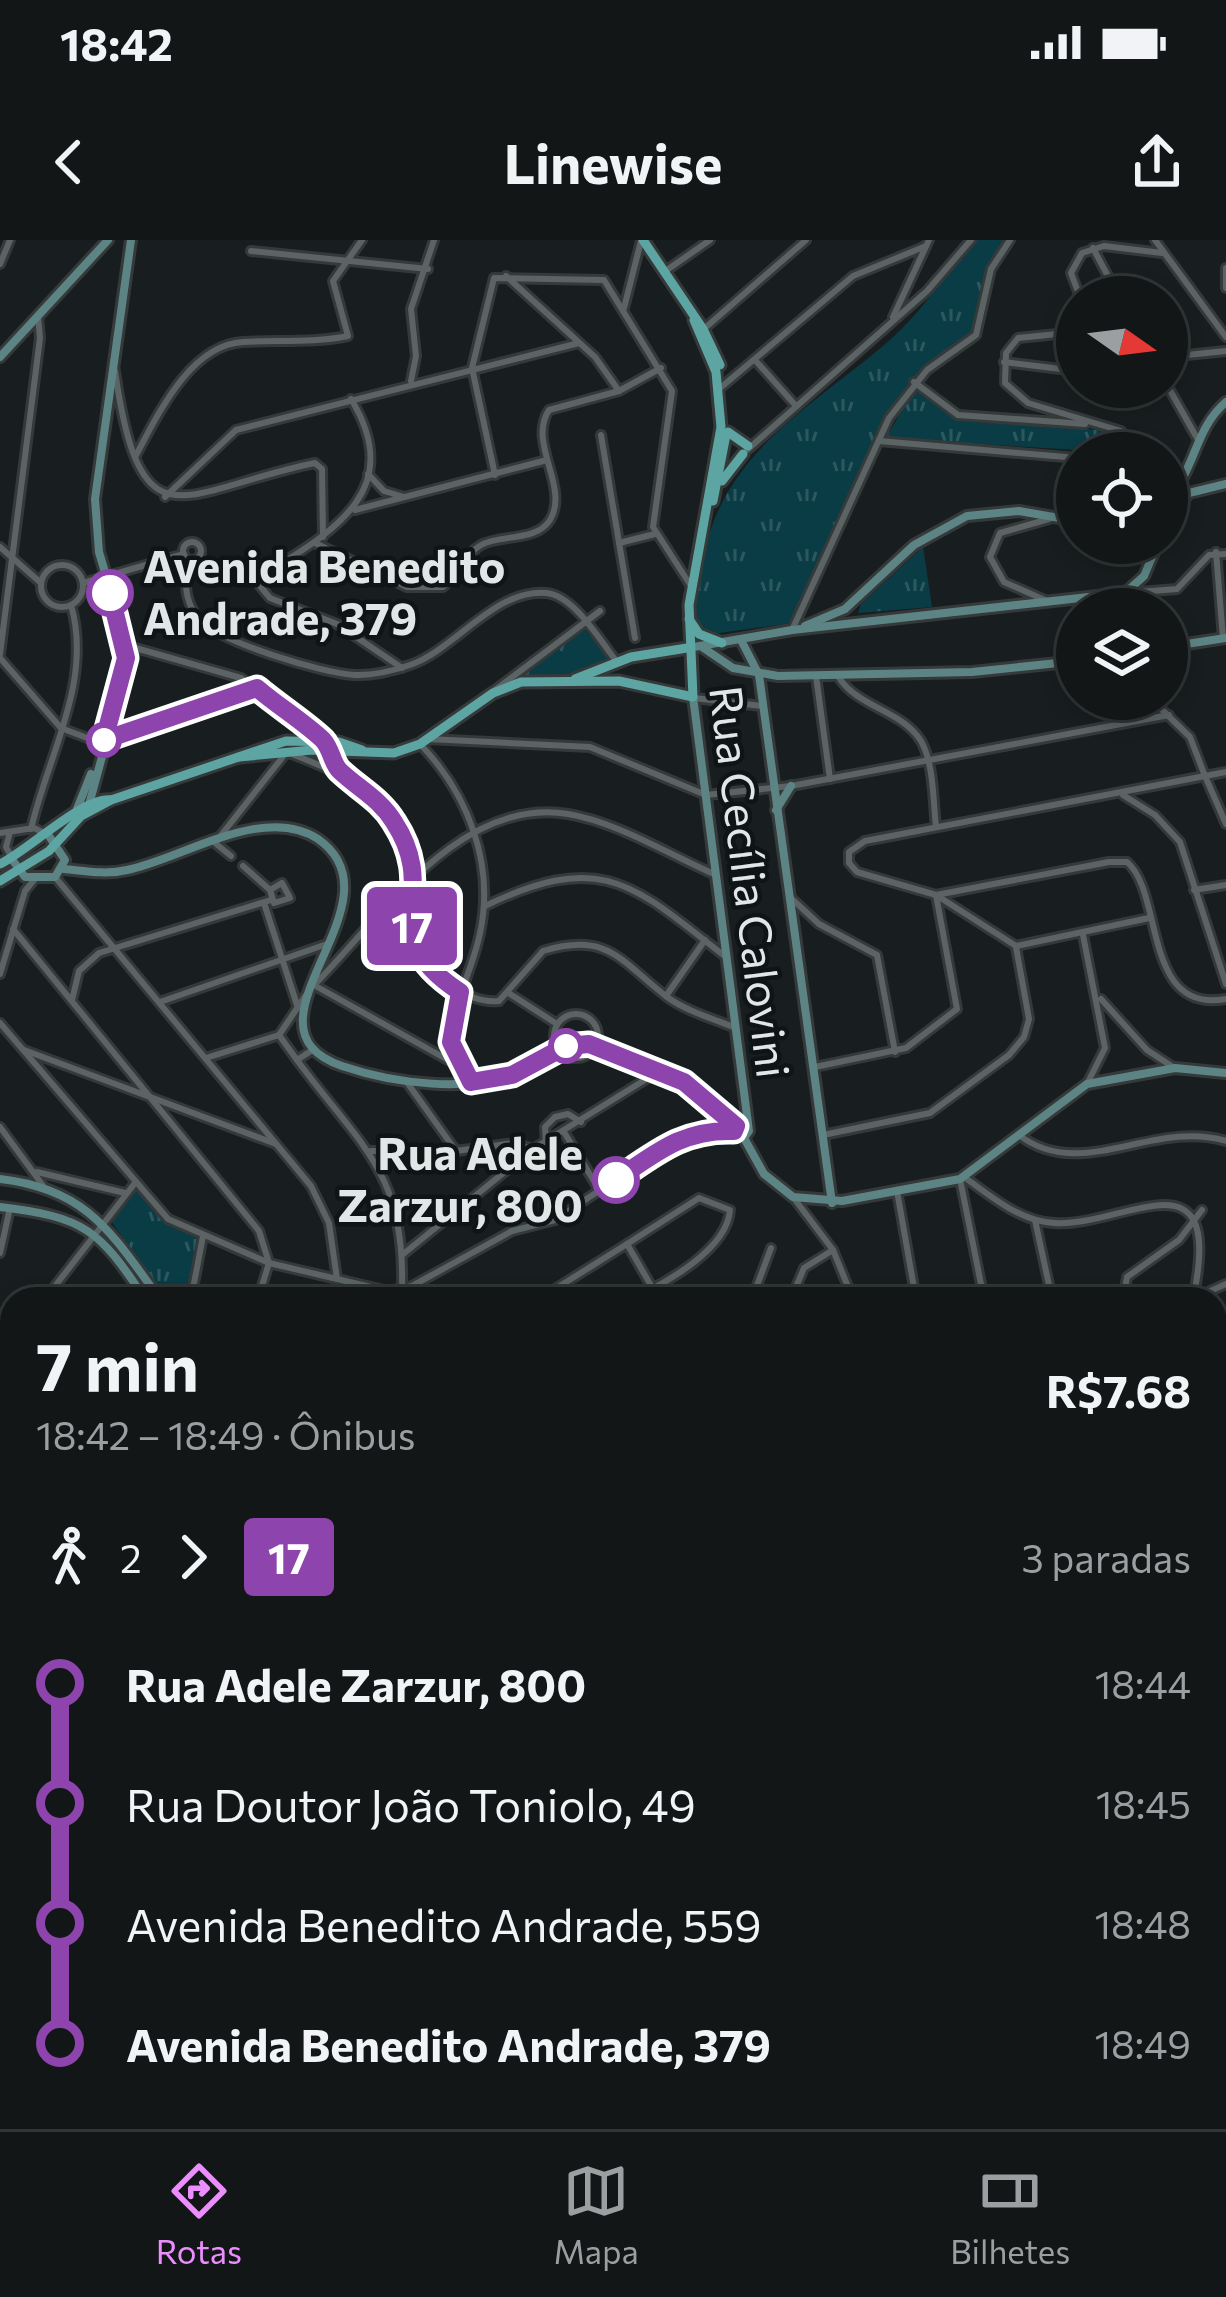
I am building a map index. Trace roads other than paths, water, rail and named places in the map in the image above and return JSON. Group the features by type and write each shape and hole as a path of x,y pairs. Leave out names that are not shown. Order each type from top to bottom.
{"main road":[{"path":"642,240 698,328 722,387 726,429 704,523"},
{"path":"719,485 722,387"},
{"path":"704,523 719,485 748,448 726,429"},
{"name":"Rua Cecília Calovini","path":"693,698 688,660 681,649 704,523"},
{"path":"688,614 699,634 722,643"},
{"path":"570,681 631,657 681,649"},
{"path":"631,657 624,670 632,683"},
{"path":"0,881 18,871 84,807 291,740 394,753 424,741 493,693 521,682 632,683 693,698"},
{"path":"289,754 291,740"},
{"path":"239,757 326,746"},
{"path":"0,864 4,845 53,839"}],"street":[{"path":"0,264 10,240"},
{"path":"84,807 125,672 124,645 95,527 96,472 127,240"},
{"path":"135,457 182,380 219,349 237,342 348,336 350,328 333,291 336,272 362,240"},
{"path":"410,383 416,356 411,309 434,240"},
{"path":"624,308 642,240"},
{"path":"664,272 710,240"},
{"path":"698,328 806,240"},
{"path":"721,452 748,448 927,291 971,240"},
{"path":"796,630 879,441 914,382 976,335 991,269 1010,240"},
{"path":"1154,240 1226,338"},
{"path":"0,357 106,242 125,256"},
{"path":"892,320 927,243"},
{"path":"722,387 853,276 927,243"},
{"path":"1074,276 1071,267 1093,248 1162,253"},
{"path":"1093,248 1108,276"},
{"path":"251,251 428,268"},
{"path":"1226,268 1226,288"},
{"path":"495,475 472,368 492,283 497,275 600,278 661,368 674,408 655,534 691,586"},
{"path":"506,276 606,368 619,391"},
{"path":"913,279 917,288 927,291"},
{"path":"38,316 40,338 0,656 61,728 104,742 257,688"},
{"path":"1056,332 1028,333 1010,346 1004,362 1005,383 1016,396 1119,432"},
{"path":"165,497 236,430 579,343"},
{"path":"113,344 135,457 148,486 165,497 203,495 315,463 322,469 319,540"},
{"path":"1188,355 1226,351"},
{"path":"416,356 433,377"},
{"path":"755,360 796,406"},
{"path":"1004,362 1056,368"},
{"path":"319,540 407,587 442,587 479,546 547,524 554,500 542,428 549,410 619,391 661,368"},
{"path":"914,382 958,415 1098,425"},
{"path":"351,399 370,442 368,474 355,511"},
{"path":"1188,467 1197,438 1226,402"},
{"path":"1180,408 1197,438"},
{"path":"601,435 634,638"},
{"path":"879,441 1056,456"},
{"path":"721,452 748,448"},
{"path":"1192,458 1197,478 1221,485"},
{"path":"402,668 361,637 262,591 263,575 355,511 547,460"},
{"path":"368,474 384,491 407,498"},
{"path":"1188,494 1221,485"},
{"path":"796,630 848,607 914,545 967,516 1019,511 1056,517"},
{"path":"1051,603 1004,581 992,566 991,549 1000,533 1056,519"},
{"path":"620,543 655,534"},
{"path":"0,547 40,583 49,603 71,605"},
{"path":"1216,552 1226,554"},
{"path":"1176,588 1216,552"},
{"path":"1188,644 1225,639 1216,552"},
{"path":"31,829 81,656 71,605 82,583 105,576 186,556 188,598 213,630 329,671 371,675 402,668 425,659 504,604 530,593 560,596 617,662"},
{"path":"1133,588 1148,564"},
{"path":"40,583 48,570 62,565 75,570 82,583"},
{"path":"1139,584 1147,588"},
{"path":"808,602 814,621"},
{"path":"681,649 796,630 1056,602"},
{"path":"848,607 846,616 853,624"},
{"path":"493,693 519,668 600,611"},
{"path":"752,651 758,636"},
{"path":"741,640 752,651 759,675 832,1203"},
{"path":"124,645 231,674 257,688 326,746 335,768"},
{"path":"701,646 734,668 759,675 972,672 1056,663"},
{"path":"837,674 844,688 915,733 927,758 936,826"},
{"path":"816,675 830,779"},
{"path":"693,698 762,706"},
{"name":"Rua Cecília Calovini","path":"693,698 736,1028 738,1127 764,1174 793,1198"},
{"path":"424,741 590,747 706,795 772,790 1140,720"},
{"path":"1172,720 1195,745 1225,820"},
{"path":"291,740 299,724"},
{"path":"449,724 460,741"},
{"path":"424,741 476,834 484,906 450,1029 460,1066 471,1082"},
{"path":"215,843 289,754 335,768 366,790 396,824 415,877 413,948 431,973 460,992 491,1002 510,994 543,951 587,944 618,954 666,996 736,1028"},
{"path":"84,807 95,767"},
{"path":"1148,918 1016,946 936,896 864,874 852,868 848,858 853,847 865,841 1226,772"},
{"path":"775,811 791,786"},
{"path":"1120,793 1171,829 1186,854 1226,984"},
{"path":"312,984 415,877 476,834 536,814 570,814 714,874"},
{"path":"18,871 34,880 55,877 64,869 122,872 280,826 323,843 346,882 343,911 312,984 279,1035 206,1058"},
{"path":"10,832 31,829 53,839 64,855 64,869"},
{"path":"4,845 10,832"},
{"path":"4,845 10,832"},
{"path":"215,843 231,856"},
{"path":"4,845 25,891"},
{"path":"936,896 1123,860 1138,873 1148,918 1180,985 1206,1000 1226,999"},
{"path":"243,866 270,890"},
{"path":"55,877 279,1145 323,1206 337,1279"},
{"path":"484,906 541,882 594,878 658,901 726,957"},
{"path":"0,974 25,891 34,880"},
{"path":"72,1000 79,971 88,960 267,901 285,904 291,894 283,883 270,890 267,901 298,1008"},
{"path":"1195,890 1226,885"},
{"path":"786,892 819,924 863,943 878,955 895,1052"},
{"path":"811,1067 895,1052 957,1010 936,896"},
{"path":"13,929 244,1208 265,1244 268,1263 262,1287"},
{"path":"793,1198 832,1203 962,1178 1087,1084 1105,1048 1083,935"},
{"path":"666,996 705,940"},
{"path":"160,1002 328,944"},
{"path":"820,1136 930,1112 1009,1055 1024,1037 1029,1019 1016,946"},
{"path":"320,961 340,997"},
{"path":"312,984 460,1066"},
{"path":"510,994 557,1024"},
{"path":"1098,996 1147,1050 1175,1068"},
{"path":"304,997 303,1020 314,1048 345,1067 406,1081 471,1082 512,1075 573,1044 597,1046 661,1070 700,1093 738,1127"},
{"path":"567,1016 586,1016 598,1029 597,1046 579,1059 559,1051 554,1038 557,1024 567,1016"},
{"path":"0,1023 168,1219 268,1263 362,1287"},
{"path":"279,1035 371,1150 395,1205 402,1287"},
{"path":"297,1060 314,1048"},
{"path":"22,1049 279,1145"},
{"path":"1087,1084 1175,1068 1226,1072"},
{"path":"402,1255 533,1149 661,1070"},
{"path":"406,1081 456,1151"},
{"path":"546,1142 545,1127 555,1117 568,1114 581,1122"},
{"path":"0,1127 38,1172 44,1187"},
{"path":"408,1287 512,1231 555,1220 678,1138 738,1127"},
{"path":"563,1132 599,1191"},
{"path":"1019,1135 1060,1156 1163,1136 1226,1141"},
{"path":"371,1150 456,1151 514,1143 533,1149"},
{"path":"38,1172 125,1192"},
{"path":"25,1182 38,1172"},
{"path":"962,1178 1035,1220 1069,1223 1158,1203 1202,1210 1210,1216"},
{"path":"962,1178 982,1287"},
{"path":"0,1179 44,1187 106,1222 152,1287"},
{"path":"55,1287 135,1183"},
{"path":"897,1191 914,1287"},
{"path":"558,1287 699,1198 728,1207 730,1218 703,1253 656,1287 627,1244"},
{"path":"793,1198 833,1250 848,1287"},
{"path":"0,1253 5,1207 65,1216 97,1234 136,1287"},
{"path":"1125,1287 1127,1277 1179,1240 1202,1210"},
{"path":"1035,1220 1049,1287"},
{"path":"193,1287 203,1236"},
{"path":"756,1287 771,1248"},
{"path":"796,1287 804,1268 833,1250"},
{"path":"1200,1287 1210,1269"}],"place":[{"name":"Avenida Benedito Andrade, 379","path":"110,593"},
{"name":"Rua Adele Zarzur, 800","path":"616,1180"}]}
